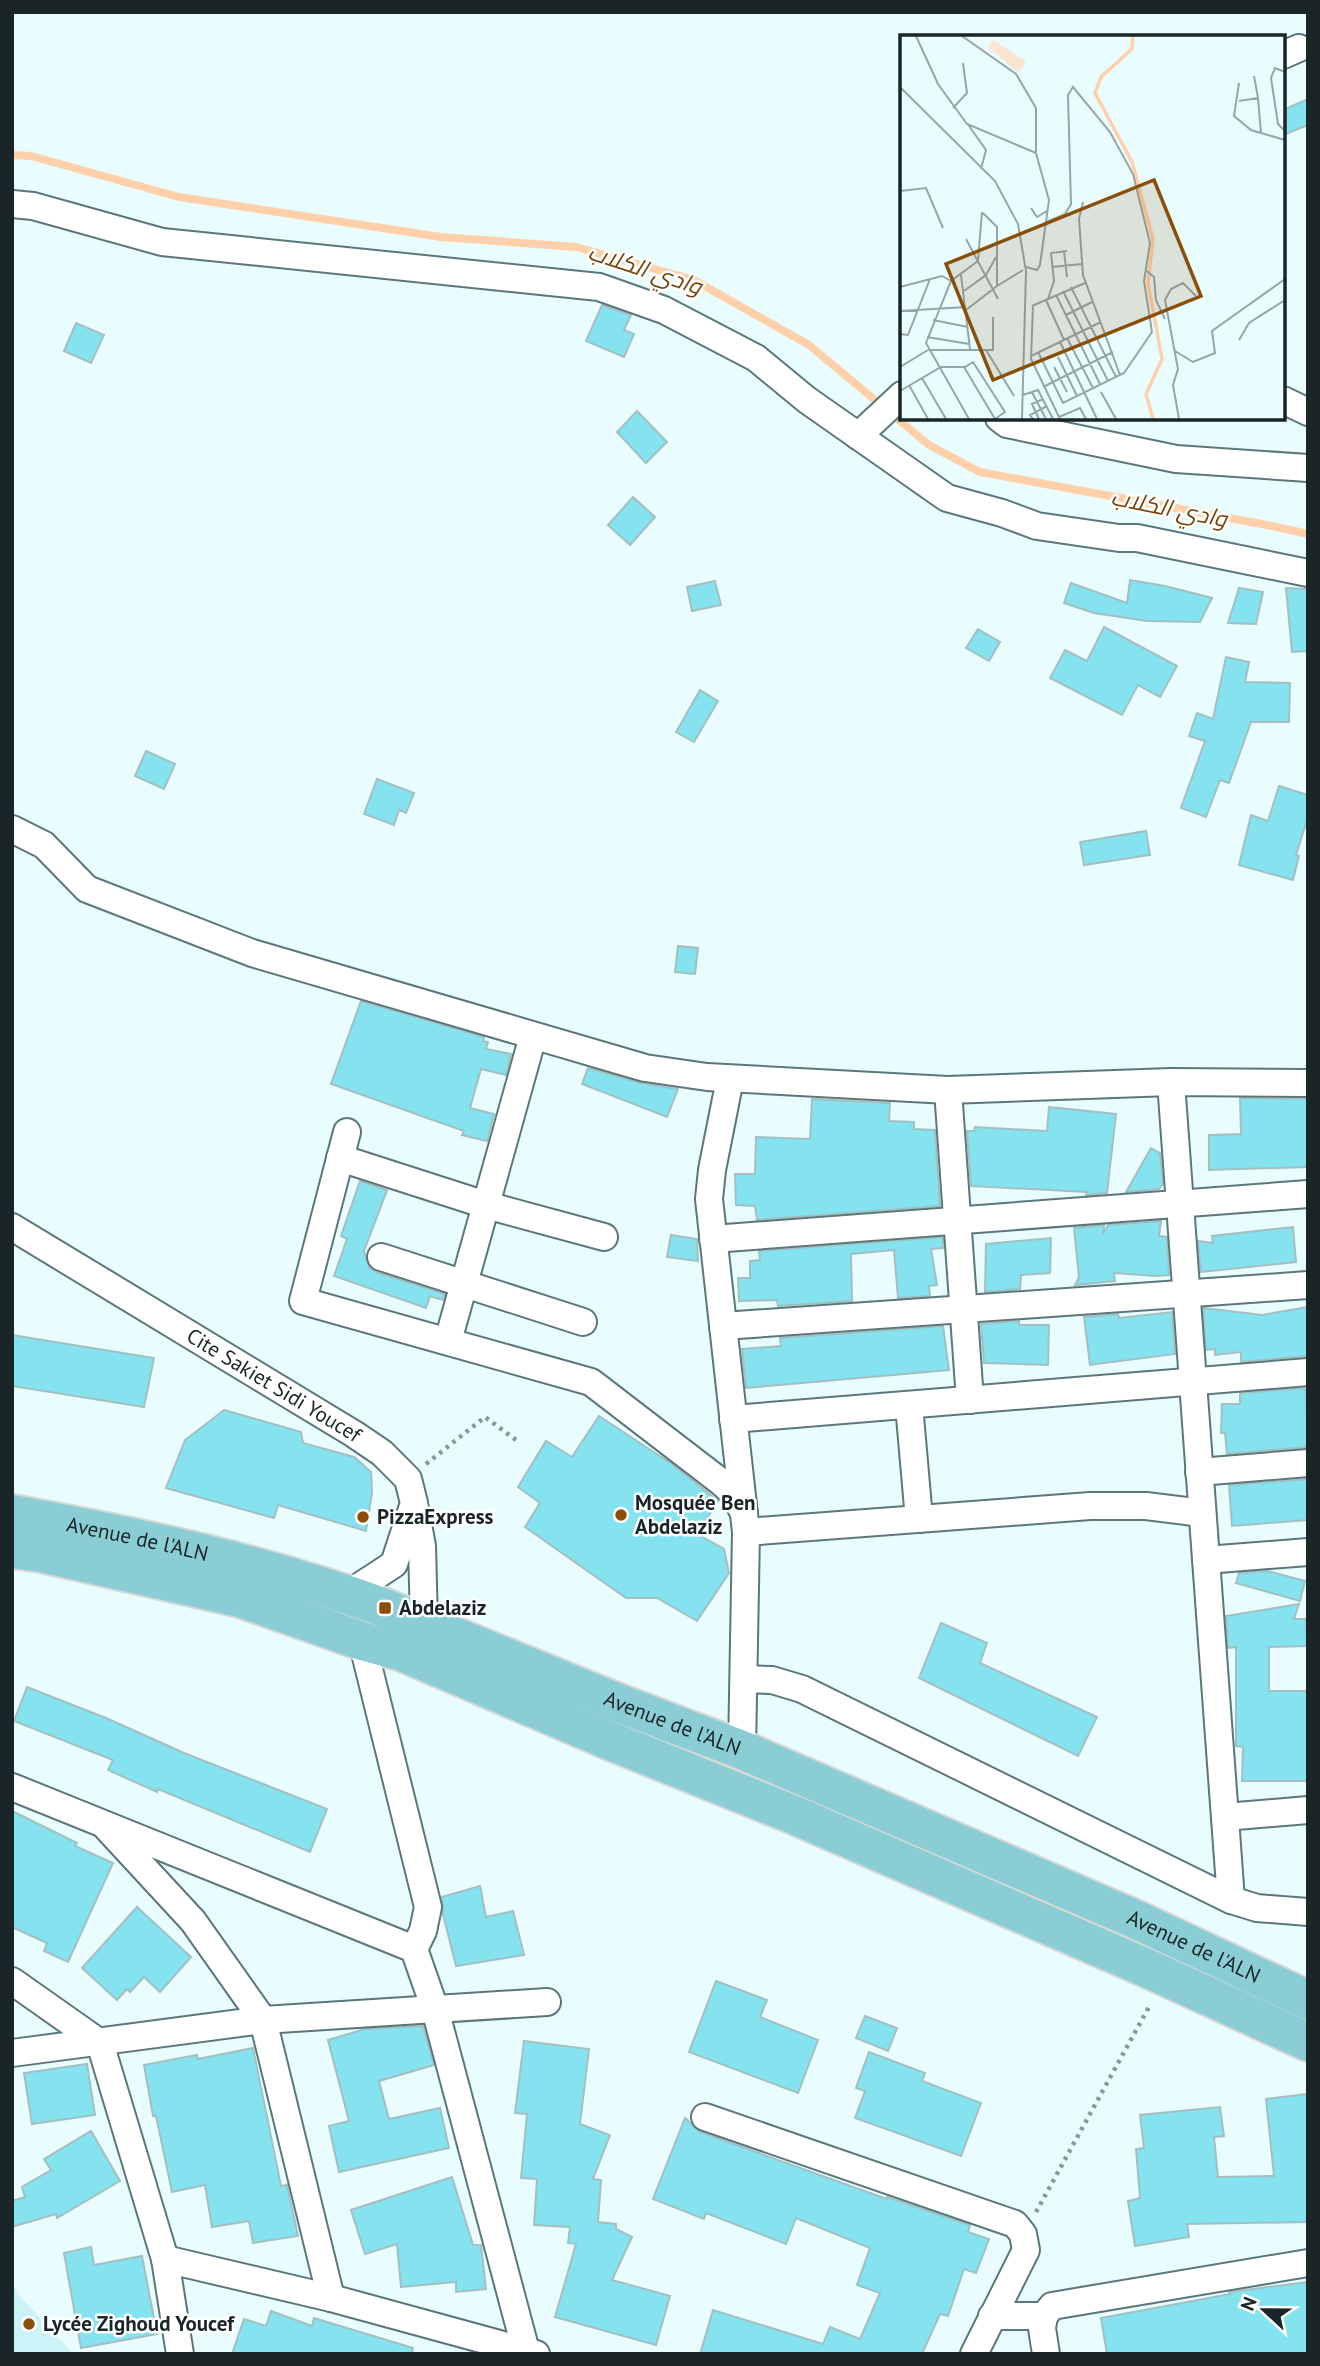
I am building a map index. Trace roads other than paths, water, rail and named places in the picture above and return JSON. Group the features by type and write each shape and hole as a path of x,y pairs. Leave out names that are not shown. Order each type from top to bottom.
{"main road":[{"name":"Avenue de l'ALN","path":"12,1514 118,1533 235,1561 348,1594 742,1750 1137,1920 1308,2000"},
{"path":"12,1549 41,1552 240,1598 362,1641 402,1652 608,1741 794,1815 1308,2042"}],"street":[{"path":"12,204 33,206 162,242 600,287 664,310 756,358 807,400 947,498 1037,526 1119,538 1137,538 1308,573"},
{"path":"858,436 900,397"},
{"path":"1285,401 1308,412"},
{"path":"1002,420 1007,424 1176,459 1308,468"},
{"path":"12,829 44,845 87,889 252,953 645,1068 730,1079 948,1090 1171,1082 1308,1083"},
{"path":"448,1341 533,1036"},
{"path":"730,1079 710,1190 713,1239 745,1523 742,1750"},
{"path":"1171,1082 1231,1900"},
{"path":"948,1090 970,1400"},
{"path":"347,1132 303,1301 591,1382 721,1482 733,1493 745,1523"},
{"path":"340,1158 486,1205 604,1237"},
{"path":"713,1239 1308,1194"},
{"name":"Cite Sakiet Sidi Youcef","path":"12,1227 354,1434 382,1453 411,1491"},
{"path":"382,1256 583,1322"},
{"path":"723,1326 1308,1285"},
{"path":"733,1419 1308,1372"},
{"path":"909,1405 919,1519"},
{"path":"1199,1472 1308,1463"},
{"path":"348,1594 394,1564 411,1491"},
{"path":"411,1491 422,1546 424,1623 438,1668"},
{"path":"745,1523 919,1519 1090,1506 1146,1506 1202,1513"},
{"path":"1206,1560 1308,1552"},
{"path":"165,2259 331,2298 491,2348 531,2352 435,2009 414,1949 423,1931 428,1907 362,1641"},
{"path":"744,1679 772,1680 802,1689 1231,1900 1257,1908 1308,1912"},
{"path":"12,1787 414,1949"},
{"path":"1224,1817 1308,1810"},
{"path":"101,1822 193,1920 263,2020 331,2298"},
{"path":"12,1981 100,2043 165,2259 180,2354"},
{"path":"12,2053 263,2020 547,2002"},
{"path":"705,2118 1016,2224 1023,2234 1026,2250 974,2354"},
{"path":"1046,2354 1042,2328 1044,2316 1052,2306 1308,2263"},
{"path":"992,2316 1044,2316"}],"waterway":[{"name":"وادي الكلاب","path":"12,155 31,156 179,197 441,237 576,247 694,280 809,345 929,445 980,472 1308,534"}],"place":[{"name":"Mosquée Ben Abdelaziz","path":"621,1515"},
{"name":"PizzaExpress","path":"363,1517"},
{"name":"Abdelaziz","path":"385,1608"},
{"name":"Lycée Zighoud Youcef","path":"29,2324"}]}
